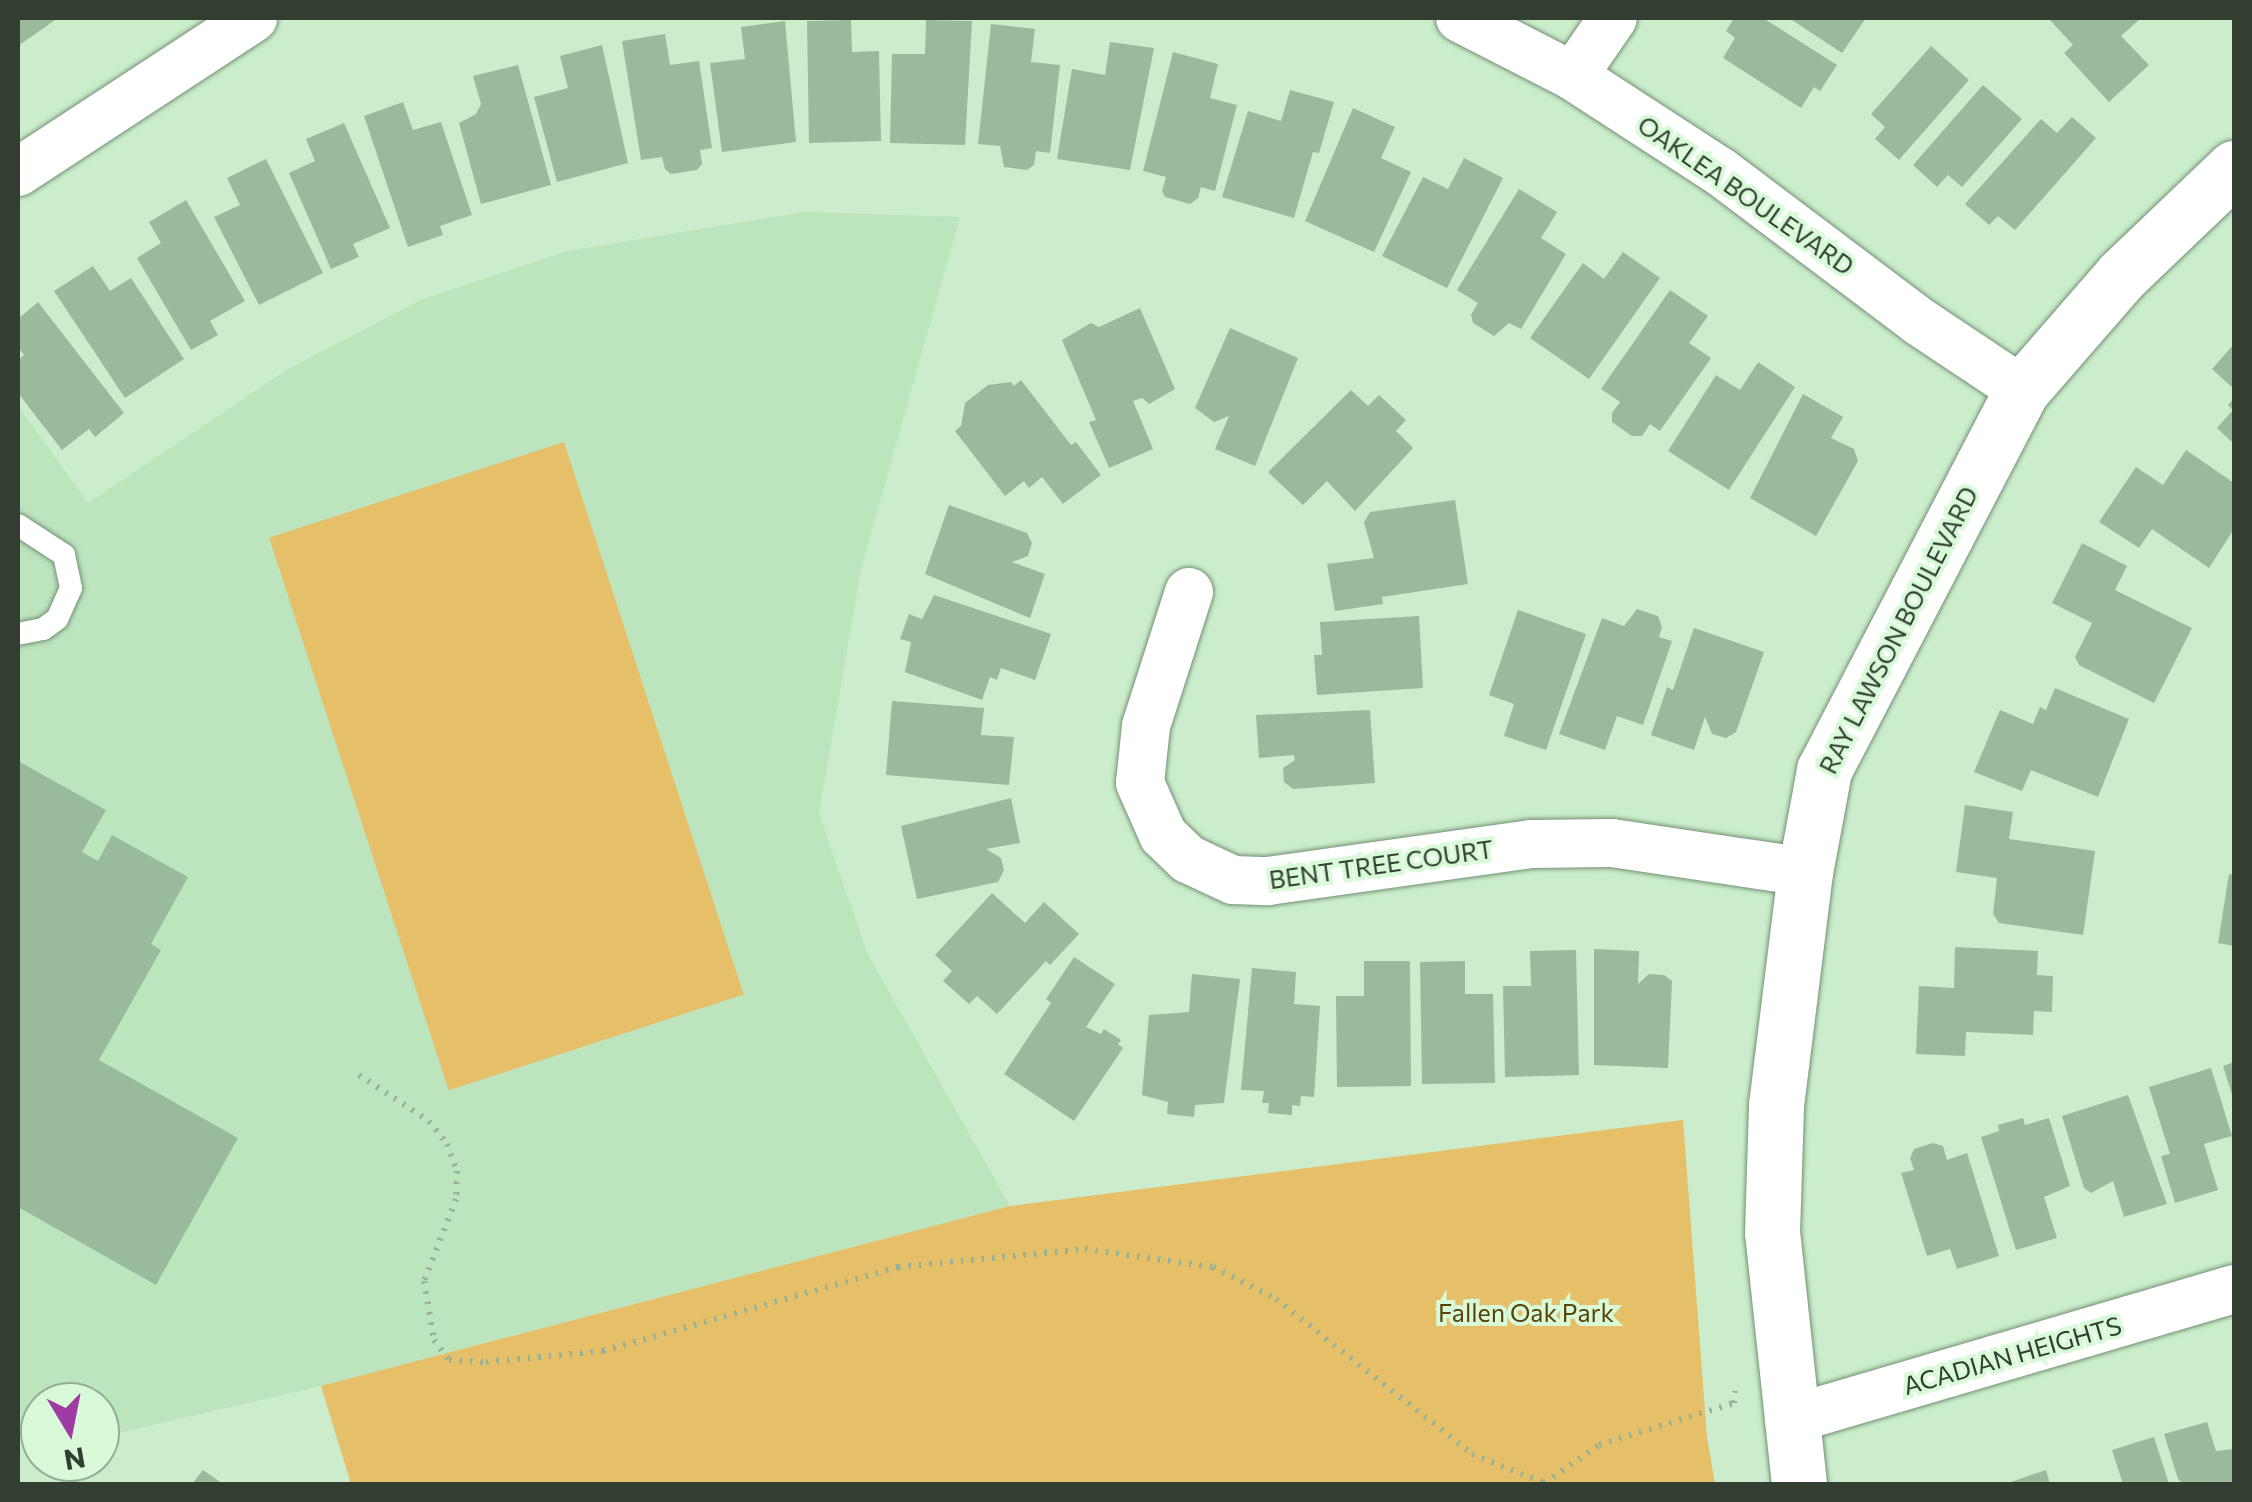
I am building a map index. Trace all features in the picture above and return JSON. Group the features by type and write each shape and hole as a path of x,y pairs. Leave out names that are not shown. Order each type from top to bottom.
{"street":[{"path":"18,172 252,18"},
{"name":"OAKLEA BOULEVARD","path":"1460,18 1573,76 1721,172 1920,322 2022,390"},
{"path":"1573,76 1612,18"},
{"name":"RAY LAWSON BOULEVARD","path":"1799,1484 1789,1420 1772,1234 1776,1105 1805,872 1824,770 2022,390 2122,276 2234,168"},
{"name":"BENT TREE COURT","path":"1189,592 1146,726 1140,782 1163,835 1188,859 1233,880 1268,881 1531,844 1612,844 1805,872"},
{"name":"ACADIAN HEIGHTS","path":"1789,1420 2234,1289"}],"lane":[{"path":"18,525 64,555 71,588 57,618 43,629 18,634"}],"path":[{"path":"360,1075 429,1121 447,1144 457,1171 456,1199 424,1281 434,1340 449,1360 486,1362 603,1351 898,1267 1084,1249 1213,1267 1276,1299 1472,1454 1544,1484 1599,1446 1734,1403 1736,1380 1784,1366"}],"shaded area":[{"path":"804,212 960,217 861,569 819,813 867,953 1010,1206 321,1386 120,1432 120,1382 20,1382 20,1428 18,406 88,503 288,369 423,299 567,251"}],"green space":[{"path":"564,442 744,995 449,1090 269,538"},
{"name":"Fallen Oak Park","path":"1683,1120 1707,1437 1715,1484 351,1484 321,1386 1010,1206"}],"building":[{"path":"18,18 58,18 18,46"},
{"path":"1734,18 1763,18 1837,65 1820,91 1814,87 1801,108 1723,58 1735,38 1726,31"},
{"path":"1789,18 1866,18 1842,53"},
{"path":"2048,18 2141,18 2121,36 2149,65 2109,102 2064,53 2073,45"},
{"path":"851,20 852,52 879,51 881,141 809,143 807,21"},
{"path":"926,20 972,21 965,145 890,143 892,54 925,54"},
{"path":"785,21 796,142 722,152 710,63 745,59 741,27"},
{"path":"991,24 1035,29 1031,62 1060,65 1050,153 1036,151 1034,165 1027,170 1004,167 1000,146 978,144"},
{"path":"665,34 670,65 699,61 712,148 700,150 702,164 697,170 671,174 662,157 641,160 622,41"},
{"path":"1110,42 1154,48 1130,170 1057,159 1072,69 1105,75"},
{"path":"602,45 628,163 557,182 534,97 568,88 560,56"},
{"path":"1931,46 1969,80 1899,160 1875,139 1885,127 1871,114"},
{"path":"1173,52 1218,64 1210,98 1237,105 1215,191 1201,187 1198,198 1190,204 1165,197 1162,191 1166,177 1143,171"},
{"path":"518,65 551,185 481,204 459,123 476,114 481,104 473,76"},
{"path":"1983,85 2022,119 1962,187 1948,175 1937,187 1913,165"},
{"path":"1290,90 1334,102 1319,153 1313,152 1294,218 1222,197 1248,111 1281,121"},
{"path":"403,102 413,130 441,122 472,215 440,226 443,235 408,247 364,116"},
{"path":"1353,108 1395,127 1381,158 1411,172 1374,252 1305,221"},
{"path":"2072,117 2096,138 2015,230 1998,216 1989,225 1965,204 2041,119 2057,133"},
{"path":"344,123 390,228 353,244 359,257 331,269 289,173 315,161 306,139"},
{"path":"1464,158 1503,178 1447,288 1382,256 1423,177 1448,189"},
{"path":"266,159 323,273 259,305 214,217 240,205 227,178"},
{"path":"1519,189 1557,212 1541,238 1566,254 1521,329 1509,323 1494,336 1473,323 1471,315 1478,303 1457,290"},
{"path":"186,200 245,301 210,321 218,335 191,350 137,258 161,243 149,222"},
{"path":"1623,252 1660,278 1589,379 1530,338 1583,263 1604,279"},
{"path":"93,266 110,291 131,278 184,359 125,398 54,291"},
{"path":"1670,290 1708,316 1689,343 1711,358 1660,431 1650,424 1642,436 1632,436 1612,422 1612,413 1620,402 1601,389"},
{"path":"38,302 124,413 95,437 89,429 62,450 18,393 18,360 24,355 18,347 18,319"},
{"path":"1140,308 1175,389 1149,404 1142,398 1133,401 1153,449 1109,468 1089,422 1096,420 1062,340 1091,323 1099,327"},
{"path":"1230,328 1298,358 1255,466 1215,449 1229,416 1214,422 1195,408"},
{"path":"2234,344 2234,389 2212,369"},
{"path":"1758,362 1795,387 1729,490 1668,451 1716,375 1740,390"},
{"path":"1021,380 1071,445 1076,442 1101,475 1063,504 1042,477 1029,488 1024,481 1005,496 955,431 961,426 965,403 988,385 1011,382 1014,386"},
{"path":"1351,390 1368,406 1379,395 1406,420 1396,431 1413,448 1355,511 1327,481 1303,505 1268,472"},
{"path":"1803,394 1843,417 1831,438 1854,449 1858,461 1816,536 1750,498"},
{"path":"2234,398 2234,444 2217,428 2233,410 2228,405"},
{"path":"2186,450 2234,483 2234,529 2209,568 2152,529 2139,548 2099,522 2136,467 2163,485"},
{"path":"1455,500 1468,584 1382,597 1383,604 1335,611 1327,564 1374,558 1364,522 1370,512"},
{"path":"949,505 1027,533 1032,543 1028,556 1012,562 1045,574 1030,618 925,574"},
{"path":"2082,543 2127,566 2115,590 2192,628 2154,703 2079,665 2075,657 2092,623 2052,603"},
{"path":"934,595 1051,634 1035,680 1001,668 997,680 990,677 982,700 905,672 911,642 900,639 909,614 922,619"},
{"path":"1637,609 1658,616 1662,627 1659,637 1672,641 1643,725 1617,716 1605,750 1559,734 1602,618 1624,626"},
{"path":"1518,610 1586,634 1546,750 1504,736 1514,704 1489,695"},
{"path":"1419,616 1423,688 1317,695 1314,655 1322,655 1320,622"},
{"path":"1694,628 1764,652 1736,732 1726,738 1712,734 1705,717 1694,750 1651,735 1667,687 1673,690"},
{"path":"2055,688 2129,719 2098,797 2031,770 2022,791 1974,772 2000,710 2033,724 2040,707 2046,710"},
{"path":"892,701 984,708 981,735 1014,737 1009,785 886,775"},
{"path":"1370,710 1375,783 1293,789 1284,782 1283,768 1295,760 1294,755 1259,758 1256,715"},
{"path":"18,761 106,810 82,852 98,861 112,835 188,877 151,944 161,950 99,1060 238,1138 156,1285 18,1207"},
{"path":"1011,798 1020,843 986,849 1001,858 1004,870 998,882 917,899 901,826"},
{"path":"1965,805 2013,812 2009,839 2095,851 2083,935 1999,923 1993,914 1997,878 1956,872"},
{"path":"2229,874 2234,875 2234,946 2218,943"},
{"path":"992,893 1025,923 1044,902 1079,934 1050,965 1046,961 997,1014 977,996 969,1004 943,981 952,971 935,955"},
{"path":"1955,947 2038,951 2037,975 2053,976 2052,1012 2034,1011 2033,1035 1966,1032 1965,1056 1916,1054 1919,986 1954,988"},
{"path":"1594,949 1639,951 1638,984 1649,974 1664,975 1672,981 1668,1068 1594,1065"},
{"path":"1576,950 1579,1075 1505,1077 1503,986 1531,986 1530,951"},
{"path":"1074,957 1115,984 1086,1027 1101,1034 1104,1029 1121,1040 1118,1044 1123,1048 1074,1121 1004,1074 1051,1003 1046,999"},
{"path":"1364,961 1410,961 1411,1086 1337,1087 1336,996 1364,996"},
{"path":"1465,961 1465,994 1493,994 1495,1083 1422,1084 1420,962"},
{"path":"1252,968 1296,972 1294,1004 1320,1006 1314,1097 1301,1096 1300,1106 1292,1105 1292,1115 1268,1113 1269,1103 1262,1103 1264,1091 1241,1090"},
{"path":"1192,974 1240,979 1224,1103 1195,1105 1194,1117 1167,1114 1168,1102 1142,1095 1149,1015 1189,1012"},
{"path":"2234,1062 2234,1101 2223,1066"},
{"path":"2211,1068 2232,1136 2204,1144 2218,1190 2175,1203 2161,1156 2170,1154 2149,1087"},
{"path":"2128,1095 2167,1204 2124,1217 2113,1181 2091,1193 2084,1188 2062,1116"},
{"path":"2023,1118 2025,1125 2049,1118 2070,1186 2044,1197 2057,1238 2016,1250 1981,1137 1999,1131 1998,1125"},
{"path":"1933,1143 1943,1146 1947,1160 1967,1153 1999,1256 1957,1269 1950,1249 1927,1256 1901,1173 1914,1170 1910,1158 1914,1149"},
{"path":"2207,1422 2216,1451 2234,1449 2234,1484 2184,1484 2178,1479 2164,1434"},
{"path":"2154,1437 2169,1484 2123,1484 2112,1450"},
{"path":"203,1470 223,1484 192,1484"},
{"path":"2046,1470 2050,1484 2005,1484"}]}
